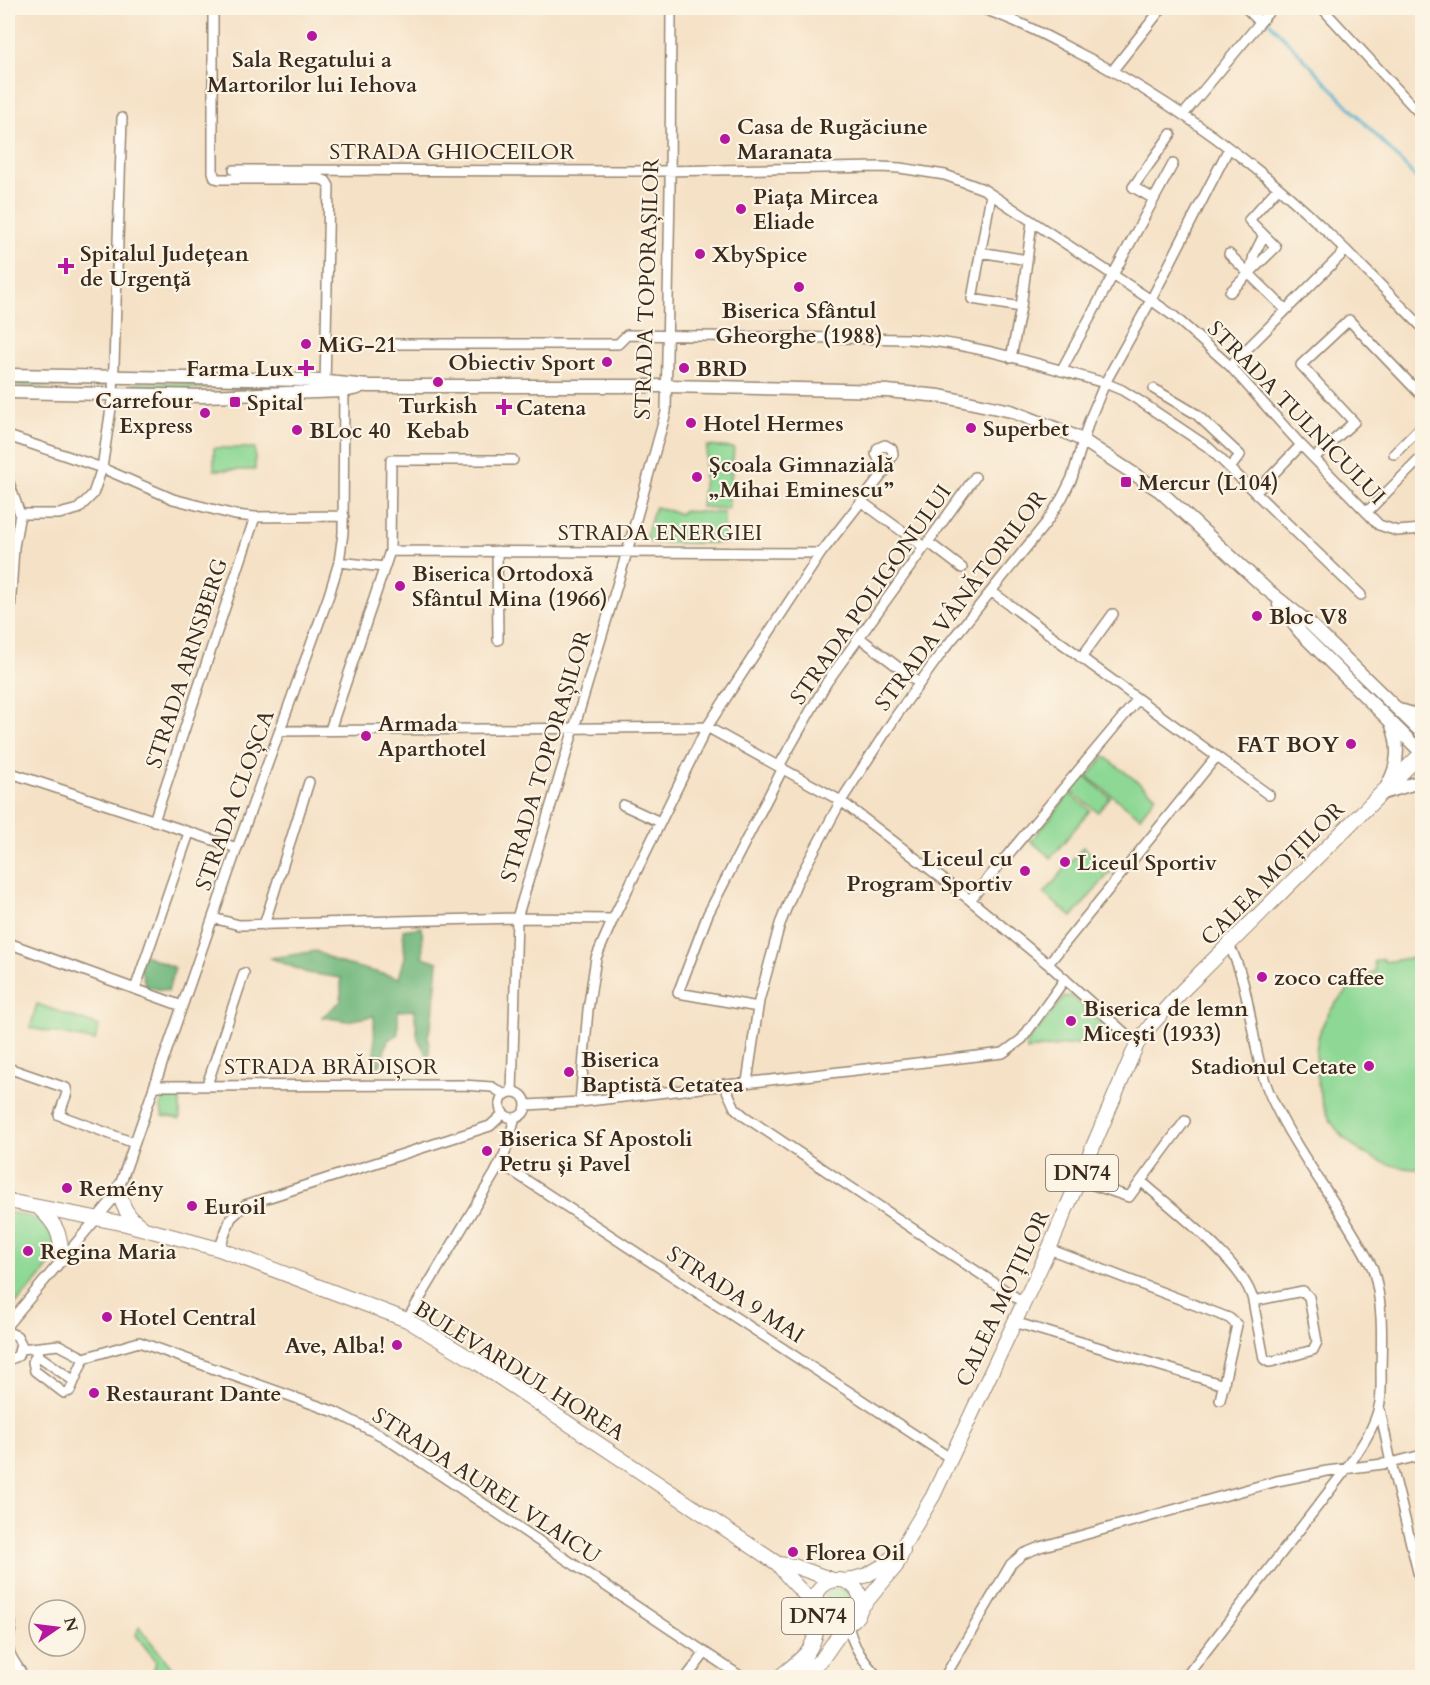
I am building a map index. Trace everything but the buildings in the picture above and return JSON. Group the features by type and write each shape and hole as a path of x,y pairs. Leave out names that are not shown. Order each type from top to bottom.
{"main road":[{"path":"8,375 325,386 667,386 887,391 939,396 1011,411 1084,441 1160,491 1265,588 1309,623 1422,733"},
{"path":"8,392 216,395 325,386"},
{"path":"1265,588 1300,633 1422,753"},
{"path":"1399,710 1422,717"},
{"path":"1383,793 1397,759 1397,739 1389,719"},
{"name":"CALEA MOȚILOR","path":"798,1677 822,1659 846,1625 857,1618 861,1608 896,1566 905,1543 933,1496 1024,1303 1137,1044 1166,1008 1422,753"},
{"path":"1383,793 1422,782"},
{"path":"119,1188 125,1211 143,1227"},
{"name":"BULEVARDUL HOREA","path":"8,1201 143,1227 219,1249 407,1320 478,1363 778,1564"},
{"path":"39,1208 59,1231 62,1259"},
{"name":"CALEA MOȚILOR","path":"840,1580 867,1575 878,1570 905,1543"},
{"path":"778,1564 794,1566 840,1580"},
{"path":"778,1564 785,1576 807,1596 817,1612"},
{"name":"DN74","path":"778,1677 806,1656 811,1649 816,1637 815,1602 820,1588 840,1580 858,1590 861,1597 861,1608"},
{"name":"DN74","path":"817,1612 830,1625 846,1625"}],"street":[{"path":"213,8 213,172 215,178 320,179 326,181 328,186 325,386"},
{"name":"STRADA TOPORAȘILOR","path":"508,1093 517,918 664,424 667,386 671,8"},
{"path":"980,8 1011,18 1113,70 1184,115 1278,188 1346,250 1422,327"},
{"path":"1113,70 1162,8"},
{"path":"1246,8 1260,22"},
{"path":"1322,8 1422,116"},
{"path":"1184,115 1270,10"},
{"path":"20,514 59,514 78,509 93,494 102,468 113,395 122,118"},
{"path":"1154,199 1134,187 1171,134"},
{"name":"STRADA VÂNĂTORILOR","path":"747,1082 758,1007 787,904 796,884 841,801 919,683 993,592 1046,523 1062,498 1072,478 1094,409 1105,383 1229,148"},
{"path":"1061,371 1173,164"},
{"name":"STRADA GHIOCEILOR","path":"234,170 670,171 900,168 945,174 965,181 991,195"},
{"path":"1230,292 1276,247 1249,220 1278,188"},
{"path":"991,195 972,300 1022,307"},
{"name":"STRADA TULNICULUI","path":"991,195 1175,317 1230,366 1301,445 1379,525 1397,531 1422,529"},
{"path":"1011,358 1022,307 1032,222"},
{"path":"1249,273 1254,255 1264,236"},
{"path":"1230,366 1346,250"},
{"path":"980,252 1027,260"},
{"path":"1229,254 1286,310"},
{"path":"1314,458 1354,422 1301,365 1349,320 1422,396"},
{"path":"389,344 618,344 627,335 667,335 939,341 966,346 1105,383 1138,399 1200,441 1256,492 1361,595"},
{"name":"STRADA CLOȘCA","path":"8,1324 98,1218 119,1188 339,562 344,516 344,386"},
{"path":"1154,389 1196,414 1240,456 1230,468"},
{"path":"1394,454 1422,426"},
{"path":"8,436 102,468 173,499 235,515 255,517 344,516"},
{"path":"8,444 8,480 20,514 14,547 8,643"},
{"path":"1256,492 1301,445"},
{"path":"1367,513 1422,457"},
{"path":"330,730 390,551 391,460 513,460"},
{"path":"580,1102 588,1010 596,958 613,919 707,727 821,553 885,471 886,460"},
{"name":"STRADA POLIGONULUI","path":"758,1007 678,993 708,914 781,767 827,682 975,477"},
{"path":"862,502 962,568"},
{"name":"STRADA ARNSBERG","path":"154,821 255,517"},
{"name":"STRADA ENERGIEI","path":"390,551 821,553"},
{"path":"498,552 498,639"},
{"path":"339,562 384,567"},
{"path":"993,592 1269,795"},
{"path":"1081,658 1113,615"},
{"path":"860,638 919,683"},
{"path":"970,900 1138,699"},
{"path":"280,731 707,727 841,801 970,900 1048,964 1137,1044"},
{"path":"1048,964 1217,756"},
{"path":"8,772 237,848"},
{"path":"264,925 309,782"},
{"path":"623,805 660,822"},
{"path":"135,989 189,833"},
{"path":"213,918 239,925 517,918 613,919"},
{"path":"8,944 182,1006"},
{"path":"1229,945 1242,975 1259,1060 1272,1099 1373,1269 1382,1320 1379,1407 1390,1463 1422,1588"},
{"path":"207,1085 244,973"},
{"path":"527,1105 580,1102 1003,1053 1022,1039 1065,979"},
{"path":"8,1068 66,1088 59,1115 134,1143"},
{"path":"724,1084 735,1108 744,1116 1024,1303"},
{"name":"STRADA BRĂDIȘOR","path":"155,1086 463,1085 492,1087 508,1093"},
{"path":"503,1114 500,1106 508,1093 520,1094 527,1105"},
{"path":"503,1114 515,1118 522,1115 527,1105"},
{"path":"219,1249 231,1218 245,1205 490,1126 503,1114"},
{"path":"407,1320 500,1163 515,1118"},
{"path":"1079,1180 1127,1197 1185,1122"},
{"name":"STRADA 9 MAI","path":"500,1163 950,1458"},
{"path":"1141,1181 1229,1259 1251,1292 1264,1359 1269,1362 1274,1361 1312,1350 1315,1347 1317,1342 1309,1297 1306,1293 1303,1291 1253,1301"},
{"path":"1048,1249 1229,1318 1237,1325 1220,1400"},
{"path":"1014,1322 1224,1385"},
{"path":"8,1332 17,1336 21,1349 18,1356 8,1360"},
{"name":"STRADA AUREL VLAICU","path":"84,1358 139,1341 335,1412 359,1423 384,1437 743,1677"},
{"path":"21,1349 38,1351 59,1344 84,1358 70,1391 64,1393 35,1371 33,1362 38,1351"},
{"path":"38,1351 74,1381"},
{"path":"1185,1677 1347,1468 1364,1441 1379,1407"},
{"path":"945,1677 1011,1564 1023,1554 1040,1546 1277,1481 1347,1468 1390,1463 1422,1455"},
{"path":"8,1622 12,1626 8,1654 19,1666 24,1677"},
{"path":"846,1625 859,1653 879,1677"},
{"path":"686,1677 705,1653"}],"green space":[{"path":"8,380 103,381 103,387 8,386"},
{"path":"134,382 304,383 303,389 134,388"},
{"path":"707,446 734,448 728,509 701,507"},
{"path":"214,448 255,448 255,470 214,470"},
{"path":"655,507 681,514 682,511 724,513 724,543 651,543 646,536"},
{"path":"1104,756 1156,796 1140,817 1088,777"},
{"path":"1083,775 1110,797 1098,812 1070,791"},
{"path":"1070,794 1090,810 1051,858 1031,841"},
{"path":"1083,847 1111,871 1072,917 1044,894"},
{"path":"422,927 423,957 438,962 433,1016 428,1036 430,1061 418,1039 414,1010 398,1011 398,1034 388,1040 380,1066 375,1065 374,1016 347,1021 322,1017 341,1001 341,978 307,973 271,958 316,951 337,962 399,978 405,957 403,930"},
{"path":"142,954 175,968 168,991 146,987 140,967"},
{"name":"Stadionul Cetate","path":"1422,956 1422,1169 1411,1169 1387,1164 1365,1154 1338,1131 1330,1119 1319,1091 1316,1060 1320,1031 1326,1018 1347,991 1375,971 1374,961 1384,959 1385,962"},
{"path":"1072,996 1114,1035 1112,1040 1027,1050 1026,1045 1064,997"},
{"path":"37,1004 99,1026 95,1041 30,1028"},
{"path":"180,1095 180,1119 163,1116 160,1105 164,1099"},
{"path":"8,1212 31,1217 47,1224 56,1241 56,1251 47,1269 8,1313"},
{"path":"838,1588 848,1592 852,1602 848,1612 838,1616 828,1612 824,1602 828,1592"},
{"path":"139,1627 176,1673 182,1677 152,1677 156,1661 136,1635"}],"waterway":[{"path":"1256,8 1422,184"}],"place":[{"name":"Sala Regatului a Martorilor lui Iehova","path":"312,36"},
{"name":"Casa de Rugăciune Maranata","path":"725,139"},
{"name":"Piața Mircea Eliade","path":"741,209"},
{"name":"XbySpice","path":"700,254"},
{"name":"Spitalul Județean de Urgență","path":"66,266"},
{"name":"Biserica Sfântul Gheorghe (1988)","path":"799,287"},
{"name":"MiG-21","path":"306,344"},
{"name":"Obiectiv Sport","path":"607,362"},
{"name":"Farma Lux","path":"306,368"},
{"name":"BRD","path":"684,368"},
{"name":"Turkish Kebab","path":"438,382"},
{"name":"Spital","path":"235,402"},
{"name":"Catena","path":"504,407"},
{"name":"Carrefour Express","path":"205,413"},
{"name":"Hotel Hermes","path":"691,423"},
{"name":"Superbet","path":"971,428"},
{"name":"BLoc 40","path":"297,430"},
{"name":"Școala Gimnazială „Mihai Eminescu”","path":"697,477"},
{"name":"Mercur (L104)","path":"1126,482"},
{"name":"Biserica Ortodoxă Sfântul Mina (1966)","path":"400,586"},
{"name":"Bloc V8","path":"1257,616"},
{"name":"Armada Aparthotel","path":"366,736"},
{"name":"FAT BOY","path":"1351,744"},
{"name":"Liceul Sportiv","path":"1065,862"},
{"name":"Liceul cu Program Sportiv","path":"1025,871"},
{"name":"zoco caffee","path":"1262,977"},
{"name":"Biserica de lemn Micești (1933)","path":"1071,1021"},
{"name":"Stadionul Cetate","path":"1369,1066"},
{"name":"Biserica Baptistă Cetatea","path":"569,1072"},
{"name":"Biserica Sf Apostoli Petru și Pavel","path":"487,1151"},
{"name":"Remény","path":"67,1188"},
{"name":"Euroil","path":"192,1206"},
{"name":"Regina Maria","path":"28,1251"},
{"name":"Hotel Central","path":"107,1317"},
{"name":"Ave, Alba!","path":"397,1345"},
{"name":"Restaurant Dante","path":"94,1393"},
{"name":"Florea Oil","path":"793,1552"}]}
